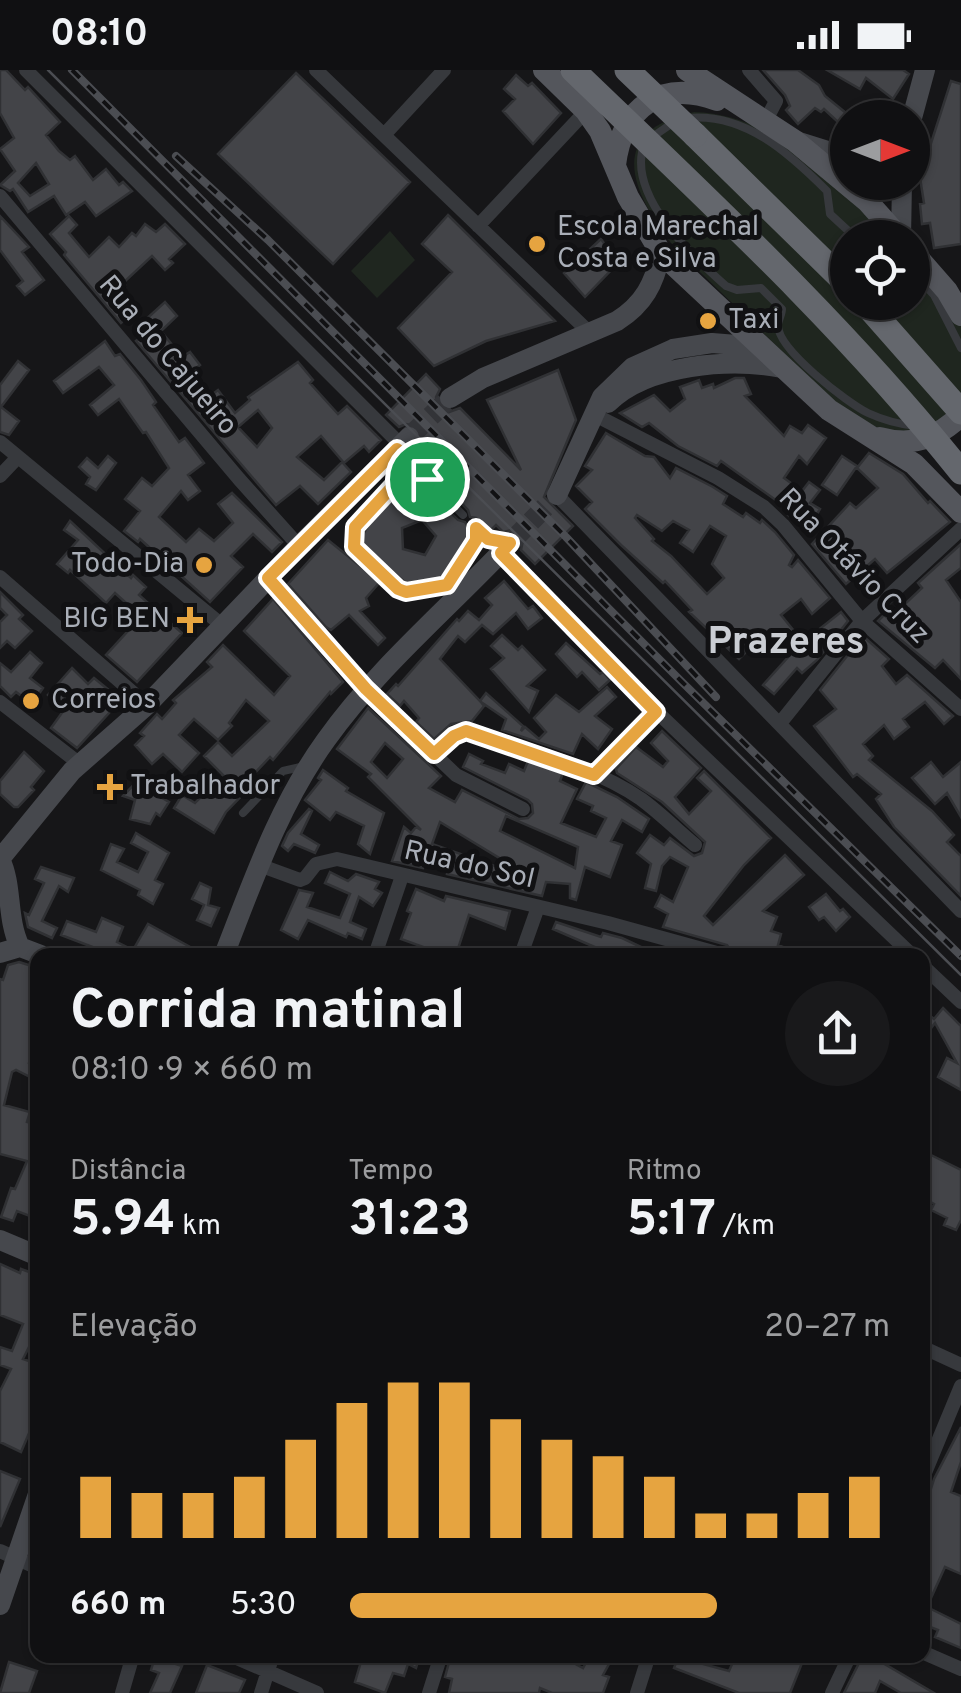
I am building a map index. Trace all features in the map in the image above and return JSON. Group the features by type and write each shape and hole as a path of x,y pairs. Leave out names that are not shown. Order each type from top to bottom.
{"highway":[{"path":"628,70 830,267"},
{"path":"559,75 788,277 961,472"},
{"path":"880,320 961,413"}],"main road":[{"path":"559,75 582,94 600,96 613,90 628,70"},
{"path":"687,70 796,140 884,220"},
{"path":"559,75 600,132 628,197 661,253 752,346 828,410 914,464 961,512"},
{"path":"908,100 922,79"},
{"path":"615,165 623,127 662,96 677,92 702,94 744,110"},
{"path":"796,140 830,152"},
{"path":"450,398 483,378 617,321 640,304 661,253"},
{"path":"930,272 961,315"},
{"path":"557,495 597,409 619,378 645,359 672,348 712,343 752,346"},
{"path":"597,409 621,393 692,367 723,362 782,368"},
{"path":"862,432 908,442 935,435 961,413"},
{"path":"10,950 12,932 0,859 80,764 147,705 402,444"},
{"path":"227,948 285,806 326,740 366,689 506,548"},
{"path":"0,1240 30,1253"},
{"path":"0,1605 8,1554 30,1510"}],"street":[{"path":"26,70 402,444"},
{"path":"316,70 589,332"},
{"path":"384,134 444,70"},
{"path":"749,70 776,101 765,122"},
{"path":"478,226 586,111"},
{"name":"Rua do Cajueiro","path":"0,196 299,546"},
{"name":"Rua Otávio Cruz","path":"597,409 764,508 783,524 862,620 961,709"},
{"path":"0,442 223,626"},
{"path":"0,476 17,458"},
{"path":"557,495 961,911"},
{"path":"781,722 862,620 961,530"},
{"path":"506,548 656,712 905,948"},
{"path":"0,577 147,705"},
{"path":"268,578 366,689 461,779 523,809"},
{"path":"0,702 80,764"},
{"path":"594,775 656,712"},
{"path":"434,754 466,731 594,775 643,800 695,845"},
{"name":"Rua do Sol","path":"259,865 296,880 305,878 312,866 329,859 538,907 676,948"},
{"path":"377,948 402,876"},
{"path":"523,948 538,907"},
{"path":"930,973 961,1002"},
{"path":"930,1350 961,1365"},
{"path":"930,1461 961,1386"},
{"path":"930,1655 961,1669"},
{"path":"122,1693 131,1663"},
{"path":"247,1663 317,1693"},
{"path":"262,1693 270,1663"},
{"path":"429,1693 438,1663"},
{"path":"636,1693 646,1663"},
{"path":"832,1693 846,1663"}],"lane":[{"path":"836,220 830,214 830,196 816,180 775,144 745,128 715,119 681,119 656,132 641,152 640,165 648,188 673,233 726,286 737,290 761,288 782,309 778,325 785,342 816,376 850,402 890,422 916,426 940,420 961,402"},
{"path":"930,291 961,348"},
{"path":"402,444 427,479 463,515"},
{"path":"427,479 392,487 355,527 354,547 398,589 406,592 444,587 472,544 474,526 506,548"},
{"path":"472,544 487,542 506,548"},
{"path":"243,813 283,772 310,766"}],"shaded area":[{"path":"694,112 753,125 802,155 830,180 830,200 851,200 871,220 830,220 830,320 930,320 930,284 961,324 961,411 932,431 884,431 844,411 675,248 647,207 634,168 636,150 646,134 665,121"},
{"path":"390,231 415,260 377,298 351,271"}],"building":[{"path":"0,70 6,70 25,90 28,87 60,122 46,135 59,151 70,160 75,156 93,180 106,169 119,185 123,182 132,191 96,216 85,202 66,215 54,196 28,212 13,189 0,185 15,171 0,149 14,138 0,113","holes":["36,163 49,184 30,196 18,183"]},
{"path":"763,70 798,70 819,85 830,100 830,115 815,108 798,124 786,110 790,106"},
{"path":"827,70 903,70 909,74 893,99 866,78 860,89"},
{"path":"296,73 410,182 333,264 218,154"},
{"path":"516,75 528,86 532,83 561,113 533,144 503,111 515,99 504,89"},
{"path":"951,81 961,84 961,244 934,248 930,220 922,220 920,204 930,200 930,146"},
{"path":"448,215 555,321 486,341 434,366 398,328 452,272 422,244"},
{"path":"0,216 29,247 22,252 44,280 25,295 17,286 23,281 0,250"},
{"path":"69,216 77,225 69,233 89,257 109,237 119,247 132,233 136,236 145,224 156,232 165,224 185,244 169,259 173,263 165,270 152,256 123,283 119,290 135,311 121,323 50,234"},
{"path":"601,239 618,263 585,297 564,273"},
{"path":"165,302 177,316 161,331 182,357 190,352 200,365 191,372 209,397 218,390 235,413 250,400 248,397 298,362 313,380 310,383 338,414 347,406 381,440 369,452 364,446 344,463 321,436 297,457 324,480 342,462 351,472 318,504 300,486 276,505 136,341 149,330 143,322","holes":["258,410 272,428 257,447 238,427"]},
{"path":"105,341 141,380 179,442 185,438 204,463 188,475 200,491 188,500 181,491 159,517 186,542 199,529 214,541 233,523 218,504 232,493 282,542 272,552 253,534 231,556 243,567 210,602 140,539 138,542 124,531 140,511 125,499 142,478 152,486 169,468 119,399 98,415 90,405 114,385 99,367 63,393 54,381"},
{"path":"18,361 29,370 1,407 19,421 9,435 0,432 0,385"},
{"path":"558,370 576,420 544,497 573,526 535,564 521,550 523,540 519,533 503,532 496,525 490,531 470,517 468,510 419,461 426,454 419,447 422,434 418,427 399,427 386,415 426,374 440,389 436,397 439,406 449,412 460,408 521,470 487,400"},
{"path":"744,378 751,394 745,396 784,436 790,426 802,433 808,425 826,438 807,464 799,456 784,478 802,491 809,482 820,490 810,503 820,509 809,528 792,519 788,515 791,511 721,461 717,466 678,446 649,423 642,427 620,413 654,395 670,411 685,399 680,387 699,380 702,388 713,384 714,388"},
{"path":"606,433 645,456 654,457 670,478 676,468 713,487 727,496 723,504 743,517 746,513 760,523 762,520 775,532 794,555 789,565 792,567 798,560 830,598 812,614 801,599 781,615 803,642 841,612 848,621 817,660 802,673 797,668 774,694 763,685 790,655 772,633 739,659 689,612 692,610 665,581 585,509 592,502 576,486 592,470 585,466","holes":["637,515 662,531 673,521 689,530 680,543 693,552 710,526 726,536 712,564 724,578 707,594 652,541 635,518"]},
{"path":"869,453 903,474 950,522 887,573 875,559 846,584 812,544 850,503 856,508 878,488 857,468"},
{"path":"108,456 116,463 96,490 86,484 90,477 79,467 87,458 98,468"},
{"path":"842,456 857,466 837,495 822,485"},
{"path":"424,487 458,520 465,522 473,535 440,580 407,584 360,540 396,494","holes":["422,520 436,536 425,555 403,549 402,528"]},
{"path":"70,521 131,578 133,575 146,587 139,595 182,633 137,682 106,655 137,621 131,616 135,611 115,593 106,603 70,570 68,573 57,564 78,540 64,530"},
{"path":"328,540 380,582 366,598 369,606 360,611 385,638 378,645 349,615 331,630 326,627 288,584"},
{"path":"961,544 961,568 946,580 961,602 961,679 943,660 935,668 878,621 884,615 889,619 922,588 918,583"},
{"path":"504,581 528,609 533,606 542,618 528,629 516,613 493,634 482,625 465,642 458,636 440,659 480,701 486,693 523,726 521,731 525,727 539,739 546,732 534,718 556,695 579,712 607,687 616,697 595,716 612,729 598,749 582,734 573,754 502,730 506,719 481,702 484,706 472,721 451,724 434,739 416,722 419,718 404,701 400,706 387,694 457,619 468,611 479,620 492,605 485,598"},
{"path":"0,592 23,615 19,619 32,631 15,648 7,641 0,648 0,622 7,615 0,608"},
{"path":"273,599 343,682 273,760 270,757 253,775 257,780 226,812 214,833 174,808 182,795 195,803 223,775 204,756 218,742 232,756 269,721 246,700 229,723 232,726 218,740 194,719 179,735 199,753 182,772 163,754 152,764 135,745 157,714 162,719 176,703 173,700 212,667 207,662 223,645 274,695 290,676 244,631"},
{"path":"502,635 518,650 522,646 545,670 527,686 538,691 529,712 491,669 504,658 491,646"},
{"path":"863,636 889,659 882,666 896,684 907,675 953,716 944,724 925,702 903,719 909,727 894,739 884,725 863,744 873,756 869,760 932,811 954,835 947,842 961,856 961,896 894,827 876,799 881,794 857,774 853,777 814,726 836,709 820,690"},
{"path":"566,643 610,680 599,690 582,672 577,677 556,654"},
{"path":"30,652 42,663 30,678 43,688 32,704 16,692 11,697 0,686 0,663 11,672"},
{"path":"72,668 88,684 94,678 121,700 77,748 51,728 64,710 48,695"},
{"path":"368,708 441,776 429,788 455,802 462,790 519,819 533,813 528,800 463,767 469,754 483,761 481,764 505,773 509,764 524,771 528,761 563,773 560,781 577,789 561,823 596,837 606,818 577,799 586,782 649,819 642,832 622,820 611,841 622,845 610,877 585,867 576,900 570,898 570,884 546,882 542,896 447,874 449,864 428,857 423,868 392,861 404,827 411,833 416,827 421,830 368,777 371,774 337,749","holes":["385,743 403,759 387,778 371,762","506,816 578,847 575,868 500,831","440,822 514,867 512,872 432,844"]},
{"path":"662,731 701,768 675,797 689,814 711,791 697,778 704,771 771,838 704,916 713,925 785,855 804,875 763,911 777,917 771,931 781,934 778,945 785,948 729,948 663,927 668,914 655,907 661,895 673,902 688,867 670,857 662,866 656,891 645,888 651,864 637,853 650,835 664,845 670,838 694,856 702,853 705,842 662,802 617,773 616,769 636,747 663,767 668,761 651,743"},
{"path":"24,752 44,771 31,787 34,790 14,807 0,794 0,781"},
{"path":"931,762 943,777 961,762 961,817 947,793 935,804 912,778"},
{"path":"323,770 348,788 346,791 384,813 370,854 358,844 364,826 336,812 330,820 305,800 321,780 318,778"},
{"path":"146,772 155,780 147,789 169,802 150,824 130,819 135,800 123,796"},
{"path":"309,809 312,811 301,834 319,845 315,853 294,844 288,851 282,846 288,833"},
{"path":"136,833 169,853 155,880 163,884 153,904 138,895 140,890 101,870 111,844 124,849 117,862 138,872 148,852 131,843"},
{"path":"41,867 74,878 68,892 59,886 42,921 57,928 52,938 28,927 25,913 29,915 44,883 35,879"},
{"path":"330,872 348,881 356,874 379,882 375,889 382,893 373,906 359,897 350,922 366,929 362,939 348,933 346,937 308,920 298,939 281,930 299,890 313,893 307,907 340,918 350,894 325,883"},
{"path":"200,883 211,888 208,905 219,908 211,926 197,920 204,905 192,899"},
{"path":"416,889 444,901 446,896 510,911 505,929 469,915 458,948 426,948 401,939 411,913 407,911"},
{"path":"826,894 850,917 836,931 824,917 819,920 809,907"},
{"path":"102,918 123,927 117,942 129,948 95,948 61,935 67,921 96,932"},
{"path":"556,922 601,937 603,933 622,938 641,947 597,948 553,929"},
{"path":"148,924 192,948 134,948"},
{"path":"19,962 30,965 30,1077 12,1072 4,1105 30,1112 30,1216 17,1211 13,1221 1,1217 11,1188 15,1189 27,1161 0,1154 0,979 3,980 8,965"},
{"path":"943,1008 961,1026 961,1090 938,1077 947,1058 957,1063 935,1023 930,1030 930,1016 934,1019"},
{"path":"930,1154 961,1170 961,1220 956,1230 944,1225 947,1218 931,1210 934,1204 930,1202"},
{"path":"0,1264 20,1273 21,1269 30,1272 30,1345 23,1359 30,1361 30,1431 21,1452 0,1442 0,1391 11,1369 0,1365 0,1347 12,1351 23,1324 0,1315"},
{"path":"961,1427 961,1462 951,1492 961,1496 961,1574 945,1567 930,1600 930,1492"},
{"path":"0,1471 20,1479 0,1527"},
{"path":"930,1608 961,1624 961,1648 935,1637 938,1630 930,1627"},
{"path":"9,1662 37,1671 29,1693 0,1693"},
{"path":"153,1663 182,1666 170,1693 150,1693 159,1673 151,1670"},
{"path":"361,1663 418,1663 416,1668 408,1664 404,1676 393,1673 385,1693 355,1682"},
{"path":"449,1663 574,1663 583,1668 586,1663 610,1663 603,1675 609,1677 603,1693 552,1693 540,1688 539,1693 449,1693 452,1679 445,1677"},
{"path":"676,1663 704,1663 729,1671 732,1663 802,1663 790,1693 739,1693 674,1668"},
{"path":"859,1663 883,1663 934,1693 901,1693 880,1681 875,1693 844,1693"},
{"path":"207,1665 245,1680 239,1693 196,1693"}],"tunnel":[{"path":"409,437 450,398"},
{"path":"510,543 557,495"}],"tram line":[{"path":"48,70 961,975"}],"railway":[{"path":"72,70 961,956"},
{"path":"176,156 268,240 566,537 716,697"}],"place":[{"name":"Escola Marechal Costa e Silva","path":"537,244"},
{"name":"Taxi","path":"708,321"},
{"name":"Todo-Dia","path":"204,565"},
{"name":"BIG BEN","path":"190,620"},
{"name":"Correios","path":"31,701"},
{"name":"Trabalhador","path":"110,787"}],"district":[{"name":"Prazeres","path":"786,643"}],"route":[{"path":"397,449 427,479 392,487 355,527 354,547 406,592 447,585 476,540 476,528 488,539 510,543 501,553 656,712 594,775 474,732 462,731 434,754 366,689 268,578 397,449"}]}
